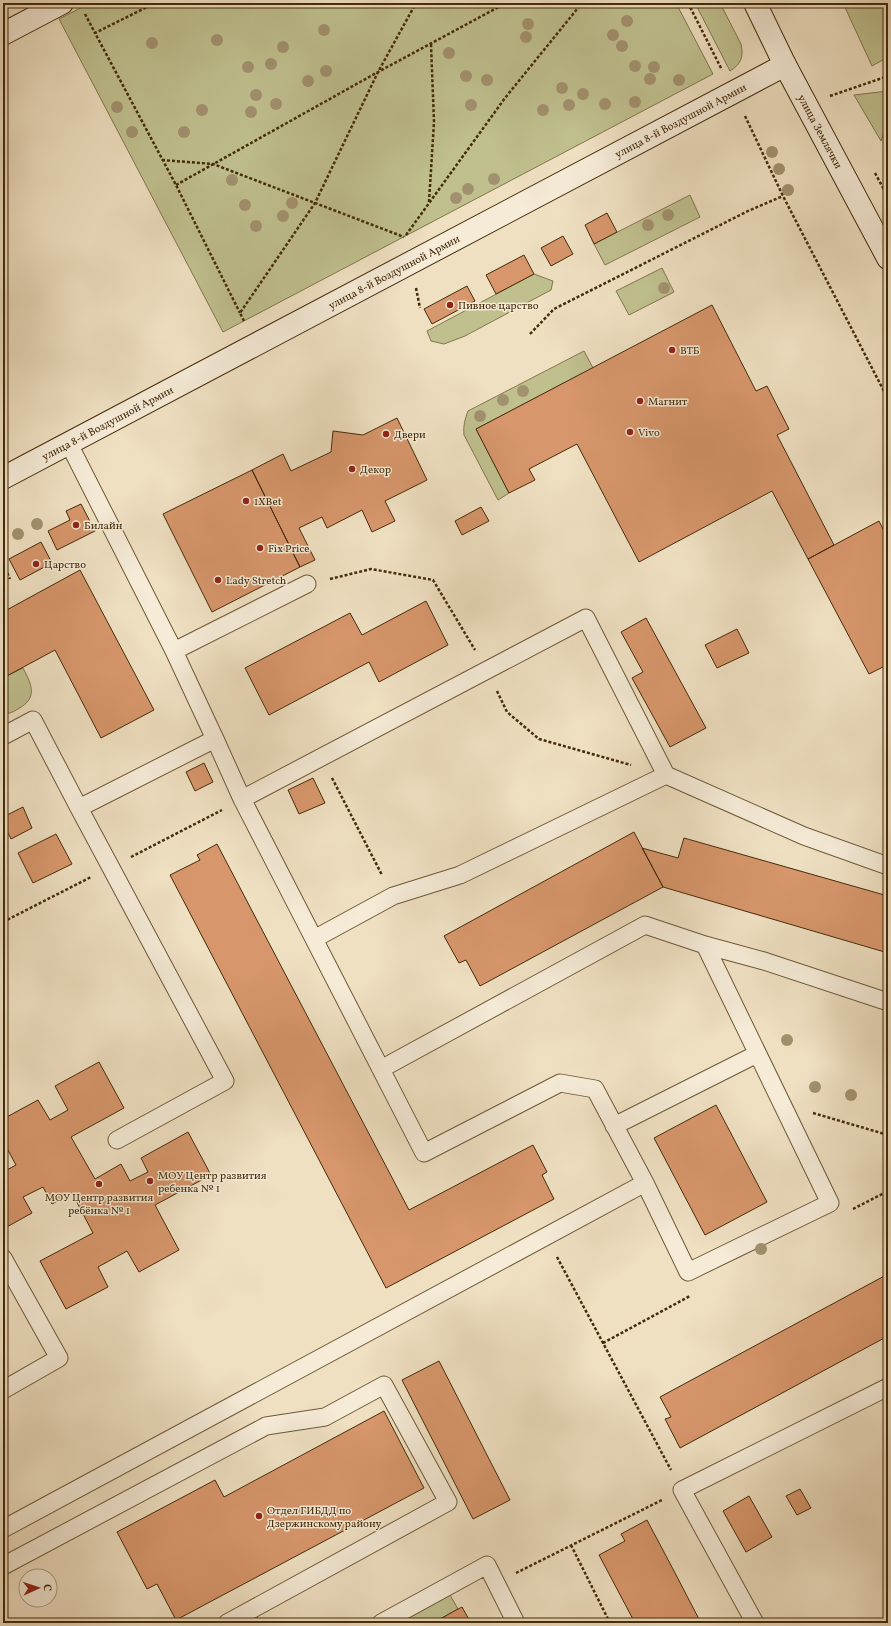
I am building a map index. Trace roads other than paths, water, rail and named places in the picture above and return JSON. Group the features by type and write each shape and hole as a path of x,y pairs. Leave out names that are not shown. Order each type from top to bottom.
{"street":[{"name":"улица Землячки","path":"755,3 785,65 888,258"},
{"path":"3,34 72,6"},
{"name":"улица 8-й Воздушной Армии","path":"3,478 785,65"}],"lane":[{"path":"69,444 174,651 242,799 424,1154 560,1083 595,1090 645,1184 688,1272 830,1203 705,945"},
{"path":"174,651 307,584"},
{"path":"242,799 586,618 666,775 804,836 888,866"},
{"path":"3,736 33,720 225,1081 117,1140"},
{"path":"79,808 215,739"},
{"path":"314,939 393,896 460,875 666,775"},
{"path":"381,1069 645,925 705,945 764,961 888,1002"},
{"path":"614,1126 757,1054"},
{"path":"3,1529 645,1184"},
{"path":"3,1258 59,1358 3,1390"},
{"path":"3,1566 266,1426 325,1417 384,1385 448,1502 227,1623"},
{"path":"754,1623 682,1490 888,1387"},
{"path":"381,1623 486,1565 516,1623"}],"place":[{"name":"Пивное царство","path":"450,305"},
{"name":"ВТБ","path":"672,350"},
{"name":"Магнит","path":"640,401"},
{"name":"Vivo","path":"630,432"},
{"name":"Двери","path":"386,434"},
{"name":"Декор","path":"352,469"},
{"name":"1XBet","path":"246,501"},
{"name":"Билайн","path":"76,525"},
{"name":"Fix Price","path":"260,548"},
{"name":"Царство","path":"36,564"},
{"name":"Lady Stretch","path":"218,580"},
{"name":"МОУ Центр развития ребенка № 1","path":"150,1181"},
{"name":"МОУ Центр развития ребёнка № 1","path":"99,1184"},
{"name":"Отдел ГИБДД по Дзержинскому району","path":"259,1516"}]}
